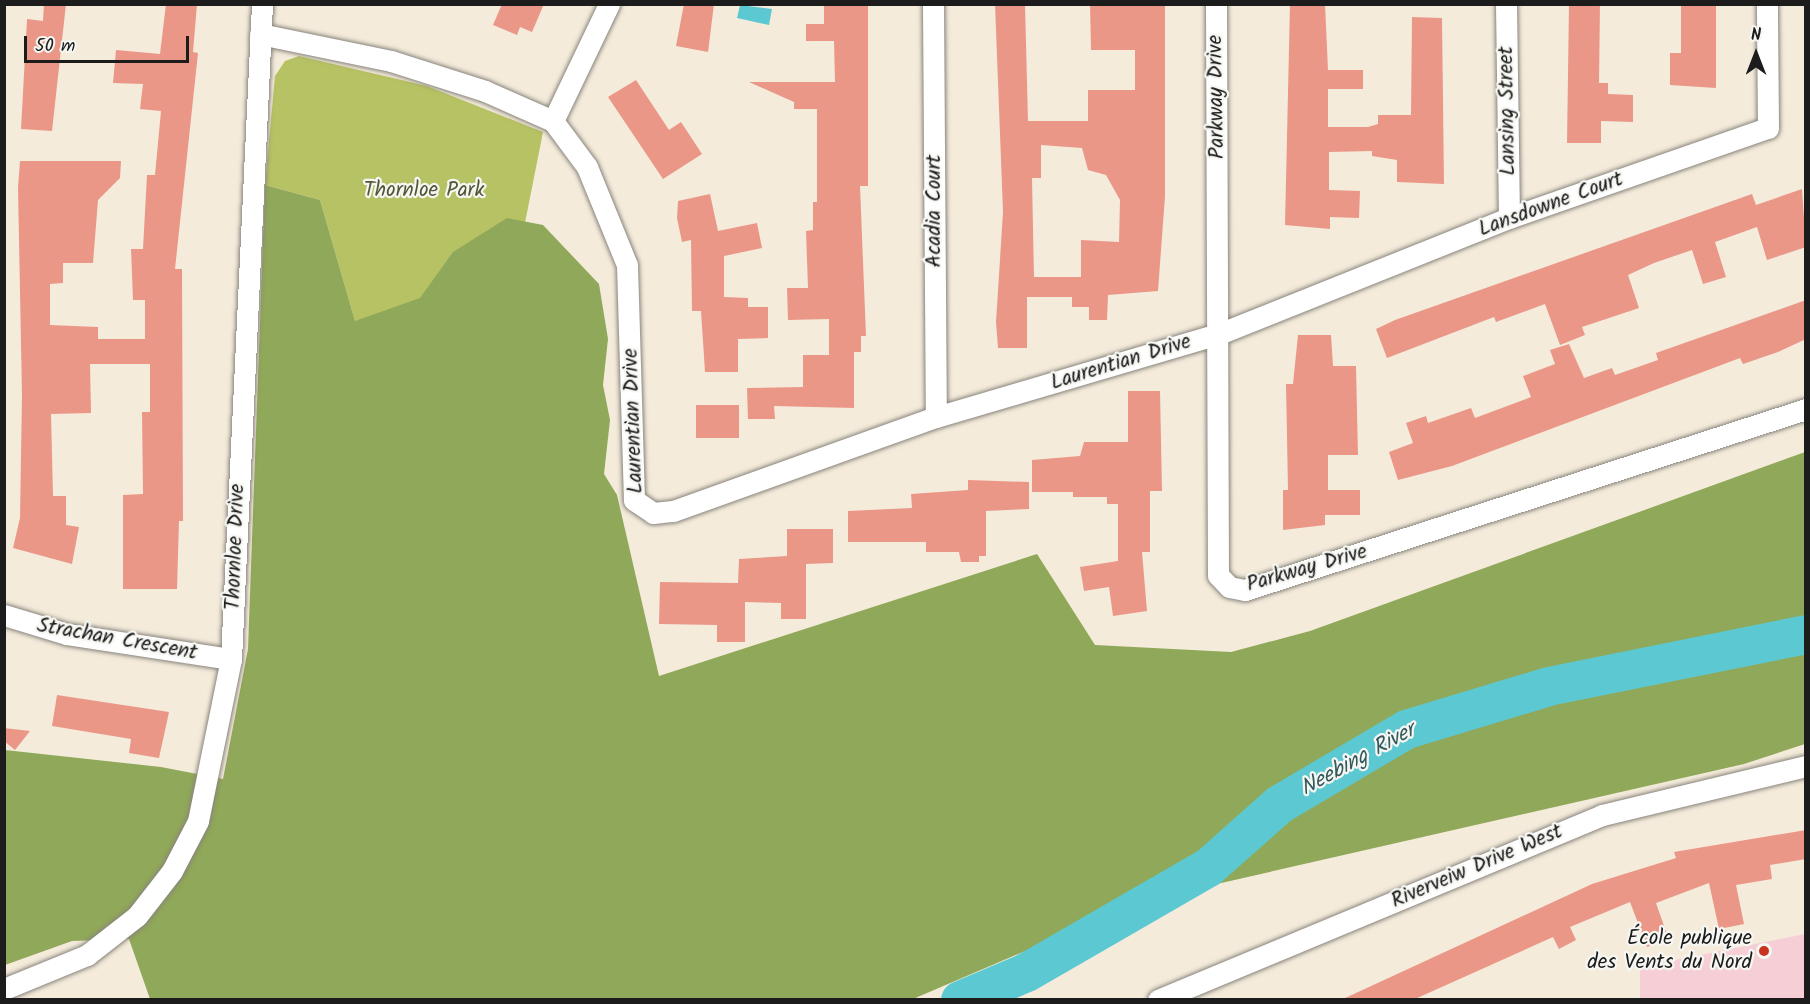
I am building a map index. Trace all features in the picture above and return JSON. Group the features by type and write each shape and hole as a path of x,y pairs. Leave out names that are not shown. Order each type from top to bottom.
{"street":[{"name":"Thornloe Drive","path":"4,989 87,955 156,894 198,821 231,660 262,4"},
{"path":"260,34 391,61 485,91 553,121 609,4"},
{"name":"Acadia Court","path":"933,4 936,417"},
{"name":"Parkway Drive","path":"1216,4 1221,333 1218,574 1229,587 1245,590 1806,409"},
{"name":"Lansing Street","path":"1506,4 1509,218"},
{"name":"Lansdowne Court","path":"1221,333 1509,218 1768,128 1767,4"},
{"name":"Laurentian Drive","path":"553,121 591,176 627,265 634,500 642,509 673,511 936,417 1221,333"},
{"name":"Strachan Crescent","path":"4,615 68,634 231,660"},
{"name":"Riverveiw Drive West","path":"1158,999 1602,815 1806,766"}],"shaded area":[{"name":"École publique des Vents du Nord","path":"1805,934 1805,999 1640,999 1640,967"}],"green space":[{"name":"Thornloe Park","path":"299,56 427,86 543,132 522,238 442,312 355,321 320,200 265,185 275,76 285,61"},
{"path":"265,185 320,200 355,321 420,298 453,252 507,218 543,225 599,284 608,339 603,385 610,420 604,474 617,495 659,676 1037,554 1095,645 1231,652 1310,631 1805,452 1805,744 1744,764 1142,901 913,999 150,999 129,939 72,941 5,965 5,750 161,767 223,779 248,649"}],"water":[{"path":"740,5 772,9 769,25 737,18"}],"building":[{"path":"44,4 66,4 52,131 21,129 27,19 43,21"},
{"path":"166,4 197,4 193,52 198,53 175,269 182,269 183,521 179,521 177,589 123,589 123,495 143,494 142,412 150,412 150,364 90,364 91,413 51,414 53,496 66,496 66,525 79,527 72,564 13,548 20,518 22,395 18,188 20,161 121,161 120,178 98,200 93,263 63,263 63,283 50,284 50,325 98,327 98,339 145,339 145,300 133,300 131,249 143,249 147,175 155,175 161,111 140,109 143,84 113,83 116,50 160,54"},
{"path":"502,4 544,4 532,32 520,27 517,35 493,25"},
{"path":"684,4 714,4 708,52 676,46"},
{"path":"824,4 868,4 868,186 860,186 866,336 861,336 861,352 854,352 854,408 774,406 775,419 748,419 747,388 803,387 803,355 829,355 829,319 788,320 787,288 808,288 806,231 813,230 813,202 817,202 817,109 794,109 794,102 749,82 835,82 834,41 806,41 806,24 824,24"},
{"path":"995,4 1025,4 1028,121 1088,121 1088,90 1135,90 1135,50 1091,50 1090,4 1165,4 1165,196 1158,291 1108,295 1107,320 1089,320 1089,307 1072,307 1072,297 1027,297 1027,348 998,348 996,322 1003,212","holes":["1041,145 1082,148 1088,170 1106,175 1120,200 1119,242 1081,240 1081,277 1034,277 1032,178 1041,178"]},
{"path":"1290,4 1325,4 1328,70 1363,70 1363,89 1328,89 1328,127 1368,127 1378,124 1378,115 1411,115 1412,17 1442,18 1444,184 1397,182 1397,160 1372,156 1372,151 1329,152 1329,190 1360,191 1359,218 1330,217 1330,229 1285,225"},
{"path":"1569,4 1600,4 1599,83 1608,83 1608,94 1633,95 1633,122 1601,121 1601,143 1567,143"},
{"path":"1681,4 1716,4 1716,88 1670,85 1670,53 1681,53"},
{"path":"636,80 669,130 681,122 702,154 663,179 608,97"},
{"path":"1802,189 1806,247 1767,260 1757,227 1715,242 1726,277 1703,284 1692,250 1654,263 1628,275 1639,308 1582,327 1585,335 1560,345 1545,304 1496,322 1494,317 1387,358 1376,329 1395,320 1752,194 1756,205"},
{"path":"710,194 718,231 757,223 762,248 724,256 724,297 748,298 748,307 768,307 768,338 738,339 738,372 705,372 701,311 692,311 691,240 682,242 677,218 678,201"},
{"path":"1806,300 1806,339 1778,352 1743,364 1740,358 1452,466 1398,480 1389,452 1413,443 1406,423 1426,416 1428,423 1471,408 1475,418 1531,397 1523,376 1555,364 1550,350 1569,344 1584,378 1612,368 1615,375 1658,360 1656,353"},
{"path":"1298,335 1331,335 1333,366 1356,366 1358,455 1328,455 1328,490 1360,490 1360,515 1325,515 1325,525 1283,530 1283,490 1288,490 1286,384 1293,384"},
{"path":"1128,391 1160,391 1162,491 1150,491 1150,552 1142,552 1147,611 1113,616 1109,587 1084,591 1080,567 1118,561 1118,504 1107,504 1107,497 1073,497 1073,492 1032,492 1032,460 1080,456 1084,442 1128,442"},
{"path":"696,405 739,405 739,438 696,438"},
{"path":"968,480 1029,482 1029,509 986,511 986,556 979,556 979,562 961,562 959,552 926,552 926,542 848,542 848,511 912,508 911,494 968,490"},
{"path":"787,529 833,529 833,563 806,564 806,619 781,619 781,603 745,602 745,642 717,642 717,625 659,624 660,582 738,583 739,559 787,556"},
{"path":"57,695 169,712 159,758 129,753 131,739 52,726"},
{"path":"4,728 30,731 15,750 4,741"},
{"path":"1806,830 1806,859 1770,865 1772,879 1736,885 1744,924 1719,929 1709,883 1656,903 1669,940 1647,947 1630,902 1570,927 1576,940 1559,949 1553,937 1415,999 1343,999 1592,884 1676,858 1674,852"}],"waterway":[{"name":"Neebing River","path":"960,1000 1026,972 1208,867 1279,804 1406,729 1548,686 1806,634"}],"place":[{"name":"École publique des Vents du Nord","path":"1764,951"}]}
